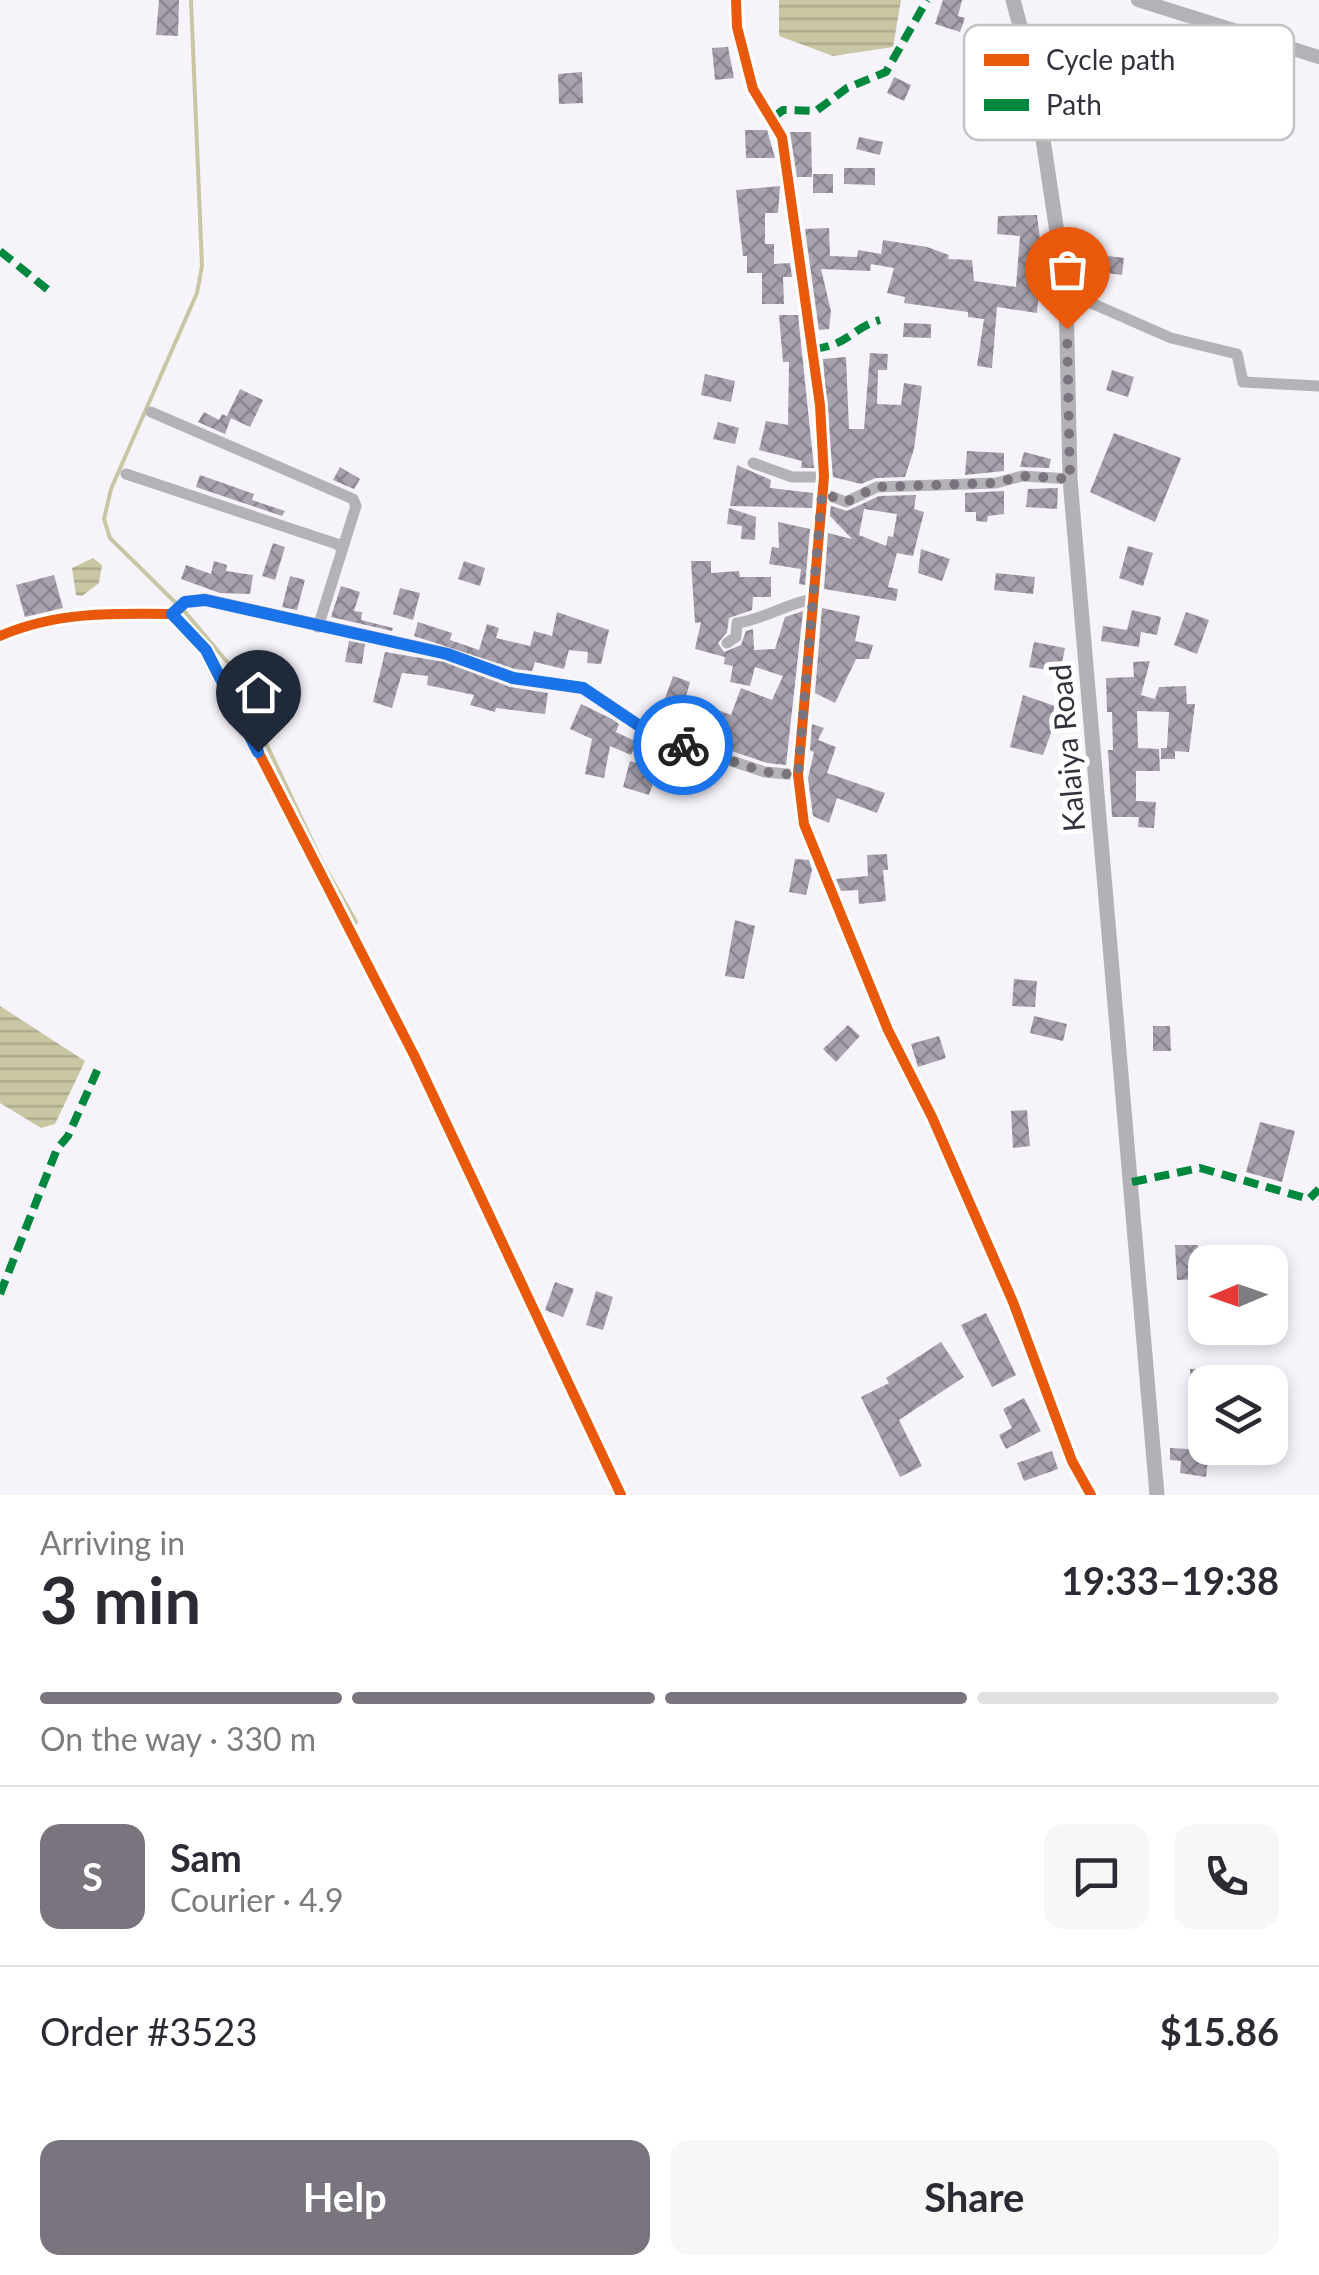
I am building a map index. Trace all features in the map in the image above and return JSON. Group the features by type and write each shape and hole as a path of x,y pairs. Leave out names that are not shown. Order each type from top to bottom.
{"main road":[{"name":"Kalaiya Road","path":"1013,0 1020,25"},
{"name":"Kalaiya Road","path":"1044,140 1066,292 1070,479 1157,1495"}],"street":[{"path":"736,0 753,89 782,137 814,349 824,477 798,800 819,865 888,1030 1013,1302 1072,1461 1091,1495"},
{"path":"1138,0 1217,25"},
{"path":"1294,49 1319,57"},
{"path":"1066,292 1171,338 1237,354 1244,382 1319,386"},
{"path":"151,412 353,499 356,506 318,627"},
{"path":"753,463 792,477 824,477"},
{"path":"126,474 337,544 342,550"},
{"path":"822,493 846,502 876,487 996,483 1022,476 1070,479"},
{"path":"727,643 736,637 738,623 762,619 783,605 813,599"},
{"path":"0,636 31,623 69,616 177,609 205,600 447,654 513,678 583,688 641,727 677,743 765,772 798,775"},
{"path":"177,609 206,650 396,1022 621,1495"}],"shaded area":[{"path":"779,0 901,0 893,47 833,56 779,36"},
{"path":"93,558 102,565 99,583 82,596 76,595 72,568"},
{"path":"0,1006 85,1061 55,1124 41,1128 0,1103"}],"building":[{"path":"159,0 179,0 178,36 156,35"},
{"path":"943,0 962,0 958,16 965,18 960,32 935,24"},
{"path":"728,47 734,78 715,80 712,48"},
{"path":"582,72 583,103 559,104 558,74"},
{"path":"894,77 911,85 904,101 887,93"},
{"path":"745,130 767,130 775,158 746,158"},
{"path":"790,132 811,132 812,177 797,177"},
{"path":"859,137 883,142 880,155 856,149"},
{"path":"844,168 875,168 875,185 844,184"},
{"path":"813,174 833,174 833,193 813,193"},
{"path":"780,186 778,213 765,213 765,244 774,244 774,264 790,263 792,277 783,277 784,304 762,304 762,273 747,273 747,256 743,256 736,190"},
{"path":"1037,215 1042,256 1037,313 997,307 992,368 977,366 984,319 968,317 968,312 904,303 905,297 887,293 894,268 871,264 870,271 821,269 831,311 829,329 819,330 805,229 829,228 830,256 857,257 858,250 881,254 883,240 927,247 949,255 948,259 972,260 974,281 1016,287 1020,236 997,234 998,216"},
{"path":"1092,254 1124,258 1122,275 1090,271"},
{"path":"779,315 798,315 814,468 801,468 802,461 759,450 766,421 788,425 789,362 783,362"},
{"path":"904,323 931,324 931,338 903,337"},
{"path":"870,353 888,354 887,370 878,370 877,404 901,405 904,383 922,386 914,449 905,477 876,478 861,484 833,477 823,359 846,357 849,429 864,429"},
{"path":"1112,370 1134,377 1128,397 1106,390"},
{"path":"705,374 735,381 731,402 701,395"},
{"path":"240,389 263,400 250,427 227,416"},
{"path":"204,412 219,420 222,414 231,418 225,434 198,422"},
{"path":"718,422 739,428 735,444 713,439"},
{"path":"1114,433 1181,458 1155,522 1090,492"},
{"path":"967,451 1004,453 1004,471 965,475"},
{"path":"1024,452 1051,459 1049,468 1020,467"},
{"path":"737,465 771,480 770,488 813,493 812,508 730,506"},
{"path":"340,467 360,479 354,489 333,480"},
{"path":"200,475 254,494 252,500 285,511 282,516 196,487"},
{"path":"1058,488 1057,509 1026,507 1028,489"},
{"path":"1004,491 1004,514 988,516 987,522 976,521 976,512 965,512 965,493"},
{"path":"916,495 914,509 924,512 913,556 897,553 888,587 898,589 896,601 824,589 828,533 852,539 830,516 831,506 847,511 879,496","holes":["864,509 897,514 893,537 888,536 886,546 859,535"]},
{"path":"729,508 756,517 755,540 741,539 742,526 727,524"},
{"path":"778,522 810,529 805,585 799,584 801,569 769,564 772,547 779,548"},
{"path":"273,543 285,547 275,580 262,576"},
{"path":"1128,546 1153,553 1143,586 1119,578"},
{"path":"921,549 950,559 942,581 918,573"},
{"path":"214,561 227,565 226,571 253,575 250,594 220,593 181,579 186,565 211,574"},
{"path":"464,561 485,568 480,586 458,579"},
{"path":"691,561 711,561 711,573 739,571 740,577 771,577 771,597 753,597 752,610 729,618 727,632 718,643 724,652 741,645 746,631 753,629 754,650 775,649 785,617 803,611 786,765 767,763 694,735 705,705 731,715 741,688 772,700 783,676 755,667 750,686 730,682 733,666 724,664 725,657 695,649 701,622 695,623"},
{"path":"996,573 1035,577 1033,594 994,590"},
{"path":"54,575 63,608 25,617 16,585"},
{"path":"290,576 305,580 297,610 282,607"},
{"path":"341,586 360,592 354,611 362,612 361,620 393,628 392,631 331,617"},
{"path":"400,588 420,593 413,620 393,614"},
{"path":"822,608 860,616 855,641 873,645 869,659 856,659 835,703 815,693"},
{"path":"1132,610 1161,617 1157,635 1141,632 1139,647 1101,641 1103,626 1127,630"},
{"path":"557,612 609,630 601,664 587,663 588,652 569,650 564,669 535,662 532,671 515,669 414,636 418,622 452,633 450,640 479,650 487,624 499,628 496,638 530,646 534,631 552,636"},
{"path":"1186,612 1209,620 1197,654 1174,645"},
{"path":"349,641 365,644 362,664 345,662"},
{"path":"1034,642 1065,648 1060,672 1029,667"},
{"path":"385,652 444,662 510,687 548,693 545,714 496,708 495,712 470,705 474,695 427,685 428,676 402,673 392,708 373,702"},
{"path":"1150,661 1141,695 1155,699 1159,687 1186,686 1187,704 1195,704 1189,752 1175,751 1175,759 1161,759 1161,748 1167,748 1169,712 1137,711 1138,748 1159,749 1160,771 1136,771 1136,801 1156,802 1154,828 1138,827 1139,817 1112,817 1108,750 1113,750 1112,712 1107,712 1106,678 1134,677 1133,662"},
{"path":"673,676 690,682 678,724 658,718"},
{"path":"1023,695 1055,706 1051,721 1055,722 1043,755 1010,747"},
{"path":"581,704 612,719 619,724 616,732 637,742 631,755 610,746 604,778 585,774 592,739 570,729"},
{"path":"812,724 824,728 818,740 836,747 827,773 885,793 877,813 837,798 829,823 813,816 808,778 814,752 810,750"},
{"path":"630,761 658,769 649,795 623,787"},
{"path":"887,854 888,870 883,870 886,901 859,904 858,890 841,891 836,879 868,876 867,855"},
{"path":"795,859 809,860 812,870 806,895 789,892"},
{"path":"735,920 755,926 744,979 725,976"},
{"path":"1014,979 1037,981 1035,1007 1012,1006"},
{"path":"1034,1016 1067,1024 1063,1041 1030,1033"},
{"path":"848,1025 860,1036 836,1062 823,1049"},
{"path":"1153,1026 1170,1026 1171,1051 1153,1051"},
{"path":"939,1036 946,1058 918,1067 911,1044"},
{"path":"1027,1110 1030,1146 1013,1148 1011,1111"},
{"path":"1260,1122 1295,1131 1282,1182 1246,1172"},
{"path":"1175,1245 1188,1245 1188,1280 1177,1280"},
{"path":"555,1282 574,1289 563,1317 545,1310"},
{"path":"596,1291 613,1297 603,1330 586,1325"},
{"path":"986,1313 1016,1375 992,1387 961,1325"},
{"path":"941,1342 964,1377 899,1420 922,1466 900,1477 861,1397 889,1383 886,1378"},
{"path":"1024,1398 1041,1431 1006,1449 999,1435 1012,1428 1003,1409"},
{"path":"1170,1448 1188,1449 1188,1465 1207,1465 1206,1477 1180,1473 1181,1461 1170,1460"},
{"path":"1052,1451 1058,1469 1024,1481 1017,1463"}],"waterway":[{"path":"191,0 202,266 197,293 111,489 104,519 110,538 186,613 228,663 323,864 356,922"}],"marked path":[{"path":"774,117 783,110 816,111 847,88 886,72 927,0"},
{"path":"0,251 53,294"},
{"path":"814,349 835,344 880,320"},
{"path":"0,1294 57,1149 68,1136 100,1064"},
{"path":"1132,1182 1200,1168 1309,1199 1319,1189"}],"cycle path":[{"path":"736,0 737,27 753,89 782,137 820,405 824,477 798,775 804,824 888,1030 932,1117 1013,1302 1072,1461 1091,1495"},
{"path":"0,636 63,618 172,614 206,650 415,1057 621,1495"}],"way so far":[{"path":"683,745 765,772 798,775 822,493 846,502 876,487 996,483 1022,476 1070,479 1067,329"}],"route":[{"path":"258,752 206,650 172,614 185,602 205,600 447,654 513,678 583,688 641,727 683,745"}]}
